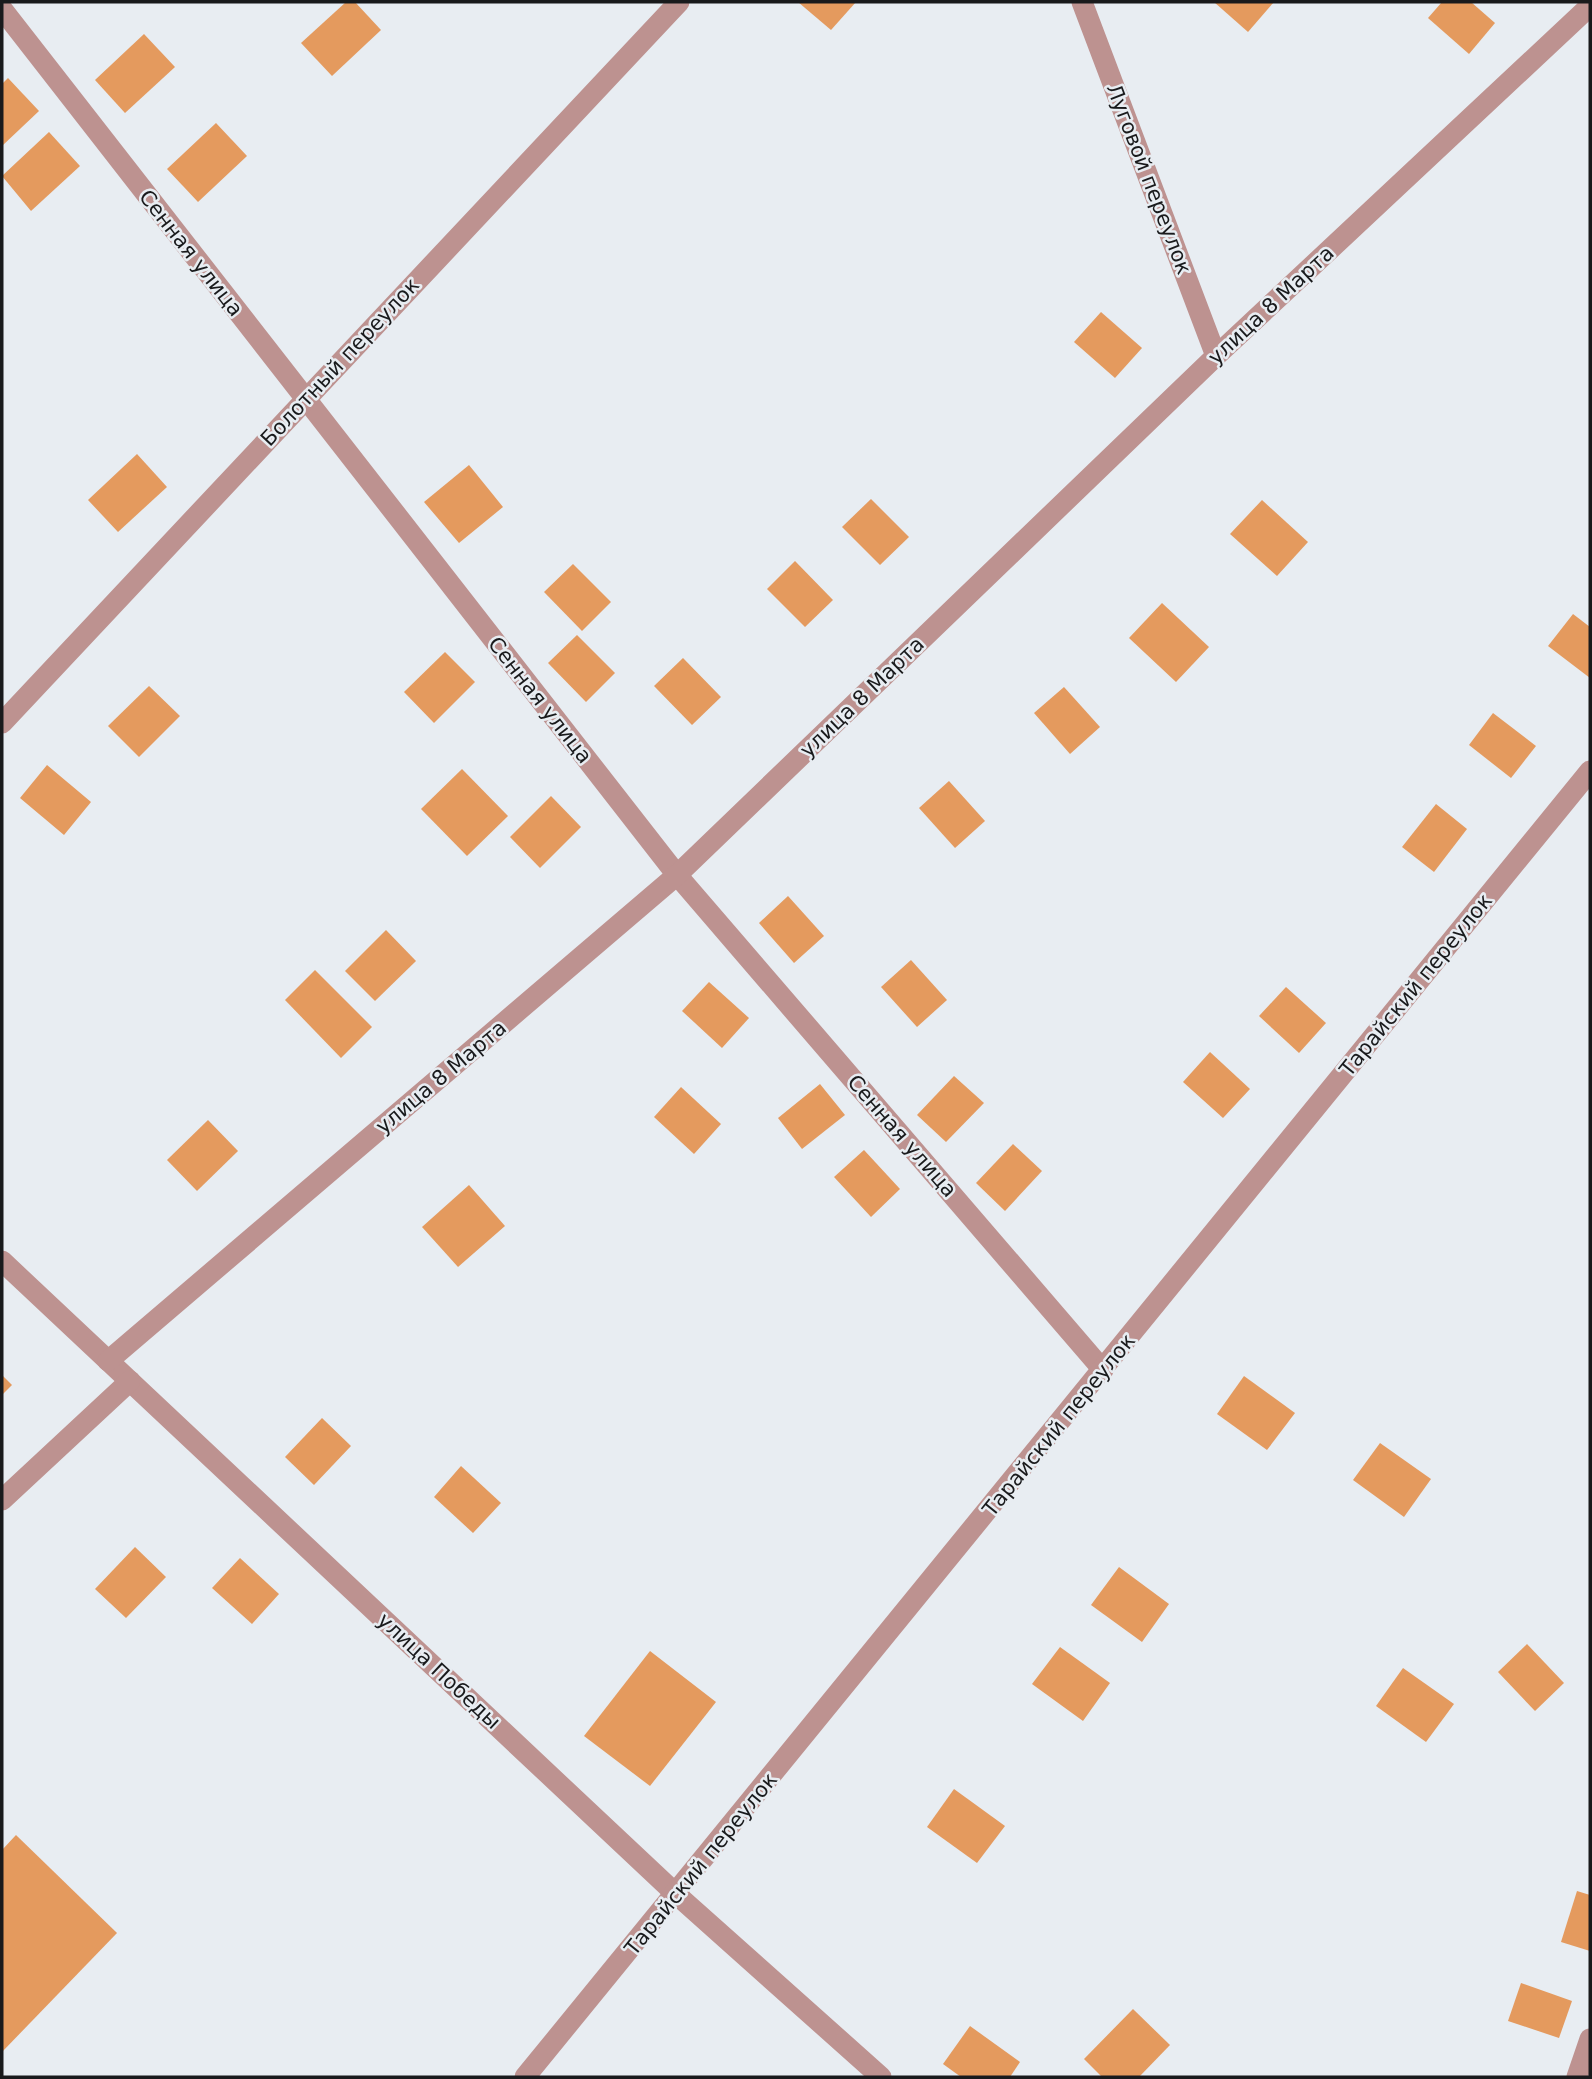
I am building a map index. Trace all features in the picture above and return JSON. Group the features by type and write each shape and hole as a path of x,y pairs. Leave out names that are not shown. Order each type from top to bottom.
{"street":[{"name":"Болотный переулок","path":"2,723 679,2"},
{"name":"Луговой переулок","path":"1082,2 1216,356"},
{"name":"улица 8 Марта","path":"108,1361 677,875 1216,356 1590,6"},
{"name":"Сенная улица","path":"2,9 677,875 1103,1370"},
{"name":"Тарайский переулок","path":"525,2077 677,1895 1590,771"},
{"name":"улица Победы","path":"2,1261 677,1895 881,2077"},
{"path":"2,1500 130,1381"},
{"path":"1577,2077 1590,2039"}],"building":[{"path":"346,2 355,2 381,30 332,76 301,43"},
{"path":"798,2 856,2 831,30"},
{"path":"1214,2 1274,2 1248,32"},
{"path":"1442,2 1471,2 1495,23 1469,54 1428,18"},
{"path":"144,34 175,67 125,113 95,80"},
{"path":"8,78 39,111 2,146 2,84"},
{"path":"216,123 247,156 198,202 167,169"},
{"path":"49,132 80,166 31,211 2,176"},
{"path":"1101,312 1142,348 1115,378 1074,342"},
{"path":"137,454 167,487 118,532 88,500"},
{"path":"469,465 503,507 459,543 424,502"},
{"path":"871,499 909,537 880,565 842,527"},
{"path":"1262,500 1308,542 1277,576 1230,534"},
{"path":"795,561 833,600 805,627 767,589"},
{"path":"573,564 611,602 582,631 544,592"},
{"path":"1162,603 1209,647 1176,682 1129,638"},
{"path":"1573,614 1590,627 1590,678 1548,646"},
{"path":"577,635 615,673 586,702 548,663"},
{"path":"445,652 475,682 434,723 404,692"},
{"path":"683,658 721,697 692,725 654,686"},
{"path":"149,686 180,716 139,757 108,726"},
{"path":"1064,687 1100,727 1070,754 1034,713"},
{"path":"1493,713 1536,746 1511,778 1469,745"},
{"path":"47,765 91,802 64,835 20,798"},
{"path":"462,769 508,816 467,856 421,809"},
{"path":"949,781 985,821 955,848 919,808"},
{"path":"551,796 581,827 540,868 510,837"},
{"path":"1436,804 1467,829 1434,872 1402,847"},
{"path":"788,896 824,936 794,963 759,923"},
{"path":"386,930 416,961 375,1001 345,971"},
{"path":"911,960 947,1000 917,1027 881,987"},
{"path":"315,970 372,1027 341,1058 285,1000"},
{"path":"709,982 749,1018 722,1048 682,1011"},
{"path":"1286,987 1326,1023 1299,1053 1259,1016"},
{"path":"1210,1052 1250,1089 1223,1118 1183,1082"},
{"path":"954,1076 984,1103 946,1142 917,1115"},
{"path":"820,1084 845,1115 802,1149 778,1118"},
{"path":"681,1087 721,1124 694,1154 654,1117"},
{"path":"208,1120 238,1151 197,1191 167,1160"},
{"path":"1013,1144 1042,1171 1005,1211 976,1183"},
{"path":"864,1150 900,1189 871,1217 834,1177"},
{"path":"469,1185 505,1226 458,1267 422,1227"},
{"path":"2,1375 12,1385 2,1395"},
{"path":"1244,1376 1295,1413 1267,1450 1217,1414"},
{"path":"322,1418 351,1446 314,1485 285,1457"},
{"path":"1380,1443 1431,1479 1404,1517 1353,1480"},
{"path":"461,1466 501,1503 473,1533 434,1497"},
{"path":"135,1547 166,1577 126,1618 95,1589"},
{"path":"240,1558 279,1594 252,1624 212,1588"},
{"path":"1119,1567 1169,1604 1142,1642 1091,1605"},
{"path":"1527,1644 1564,1683 1535,1711 1498,1672"},
{"path":"1060,1647 1110,1683 1083,1721 1032,1684"},
{"path":"650,1651 716,1702 650,1786 584,1736"},
{"path":"1403,1668 1454,1704 1426,1742 1376,1706"},
{"path":"954,1789 1005,1826 977,1863 927,1827"},
{"path":"16,1835 117,1933 2,2052 2,1850"},
{"path":"1577,1891 1590,1895 1590,1951 1561,1942"},
{"path":"1521,1983 1572,2001 1559,2038 1508,2021"},
{"path":"1133,2009 1170,2045 1139,2077 1102,2077 1084,2059"},
{"path":"970,2026 1020,2062 1010,2077 961,2077 943,2064"}]}
